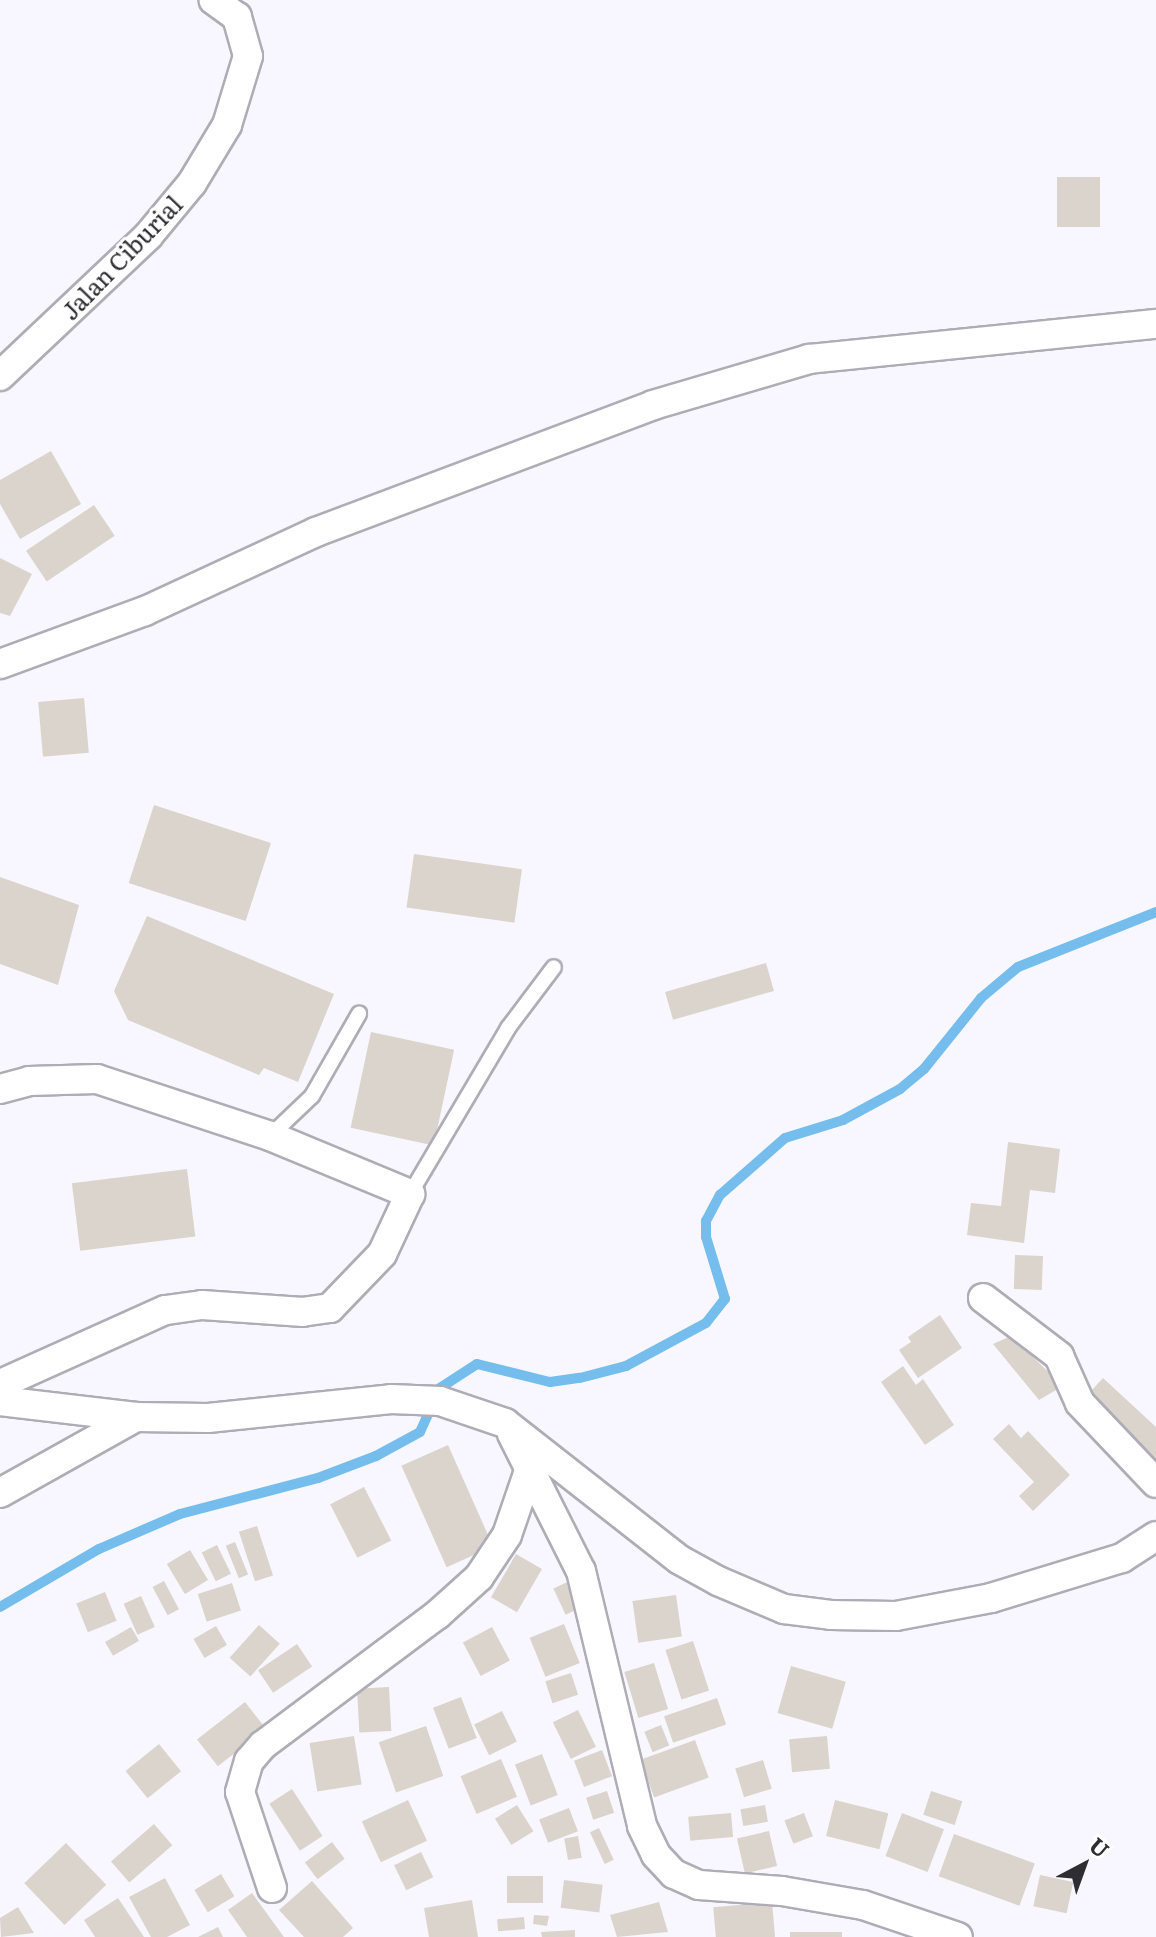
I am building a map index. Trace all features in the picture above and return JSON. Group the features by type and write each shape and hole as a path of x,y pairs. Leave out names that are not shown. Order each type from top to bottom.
{"street":[{"name":"Jalan Ciburial","path":"0,376 148,236 192,183 227,125 248,56 237,17 214,0"},
{"path":"0,664 145,611 316,532 653,405 724,384 809,359 1156,324"},
{"path":"0,1089 29,1081 97,1079 270,1136 410,1194 382,1254 330,1308 303,1312 202,1305 165,1310 0,1384"},
{"path":"983,1298 1059,1356 1080,1403 1156,1483"},
{"path":"0,1401 136,1417 282,1412 391,1399 440,1401 505,1423 680,1560 784,1609 896,1616 991,1598 1122,1558 1156,1536"},
{"path":"0,1493 136,1417"},
{"path":"505,1423 531,1465 581,1571 642,1826 656,1855 674,1874 699,1885 782,1891 863,1905 958,1937"},
{"path":"272,1888 240,1792 249,1761 263,1745 437,1615 479,1577 507,1535 531,1465"}],"lane":[{"path":"410,1194 508,1028 554,967"},
{"path":"270,1136 320,1086 359,1014"}],"building":[{"path":"1057,177 1100,177 1100,227 1057,227"},
{"path":"51,451 81,504 20,539 0,504 0,480"},
{"path":"94,505 115,536 47,582 26,551"},
{"path":"0,558 32,574 10,616 0,613"},
{"path":"84,698 89,753 43,757 38,702"},
{"path":"154,805 271,843 246,921 129,883"},
{"path":"414,854 522,869 514,923 406,907"},
{"path":"0,877 79,905 58,985 0,964"},
{"path":"147,916 334,994 298,1082 264,1068 259,1075 128,1020 114,991"},
{"path":"766,963 774,991 673,1020 665,992"},
{"path":"371,1032 454,1050 434,1146 351,1128"},
{"path":"1008,1142 1060,1149 1055,1193 1030,1190 1024,1243 967,1235 971,1203 1001,1206"},
{"path":"187,1169 195,1236 80,1251 72,1183"},
{"path":"1015,1255 1043,1256 1042,1290 1014,1289"},
{"path":"940,1315 962,1348 918,1378 899,1350 911,1342 908,1337"},
{"path":"1011,1336 1063,1386 1039,1400 993,1344"},
{"path":"903,1366 916,1385 923,1379 954,1425 925,1445 881,1382"},
{"path":"1103,1378 1156,1427 1156,1462 1103,1414 1108,1409 1090,1392"},
{"path":"1009,1424 1021,1438 1028,1431 1070,1475 1033,1511 1019,1496 1034,1482 993,1439"},
{"path":"448,1445 493,1546 447,1567 401,1466"},
{"path":"364,1487 391,1540 357,1558 330,1504"},
{"path":"257,1526 273,1575 255,1581 239,1532"},
{"path":"235,1542 248,1574 239,1578 226,1546"},
{"path":"217,1545 231,1574 216,1581 202,1552"},
{"path":"190,1550 208,1580 185,1594 167,1564"},
{"path":"516,1554 542,1569 517,1612 491,1597"},
{"path":"576,1578 588,1604 566,1615 553,1589"},
{"path":"164,1581 179,1609 168,1615 153,1587"},
{"path":"232,1583 241,1611 207,1622 198,1594"},
{"path":"105,1592 117,1621 88,1632 76,1604"},
{"path":"676,1595 682,1637 638,1643 632,1601"},
{"path":"141,1596 155,1627 137,1635 124,1604"},
{"path":"564,1624 580,1663 545,1677 530,1638"},
{"path":"259,1625 280,1644 250,1676 230,1658"},
{"path":"216,1626 227,1645 204,1658 193,1639"},
{"path":"131,1627 139,1641 113,1656 105,1642"},
{"path":"492,1627 510,1661 481,1676 463,1642"},
{"path":"693,1641 709,1690 681,1699 665,1650"},
{"path":"297,1644 312,1666 273,1693 258,1670"},
{"path":"654,1663 668,1709 638,1718 624,1672"},
{"path":"791,1666 846,1682 832,1729 777,1713"},
{"path":"571,1673 578,1695 552,1703 545,1681"},
{"path":"389,1687 391,1731 359,1733 357,1689"},
{"path":"461,1697 477,1738 449,1749 433,1708"},
{"path":"717,1698 726,1724 673,1743 664,1716"},
{"path":"245,1702 266,1729 218,1766 197,1740"},
{"path":"578,1710 596,1747 571,1759 553,1722"},
{"path":"502,1711 517,1742 489,1755 474,1725"},
{"path":"661,1725 669,1745 653,1752 644,1732"},
{"path":"426,1726 443,1776 396,1792 379,1742"},
{"path":"354,1736 362,1784 317,1791 310,1743"},
{"path":"827,1736 830,1769 792,1772 789,1739"},
{"path":"695,1740 709,1778 654,1797 640,1760"},
{"path":"159,1744 181,1771 148,1798 126,1771"},
{"path":"602,1750 612,1776 584,1787 574,1761"},
{"path":"542,1754 558,1795 531,1805 515,1764"},
{"path":"501,1759 517,1797 477,1814 460,1776"},
{"path":"763,1760 772,1789 744,1797 735,1768"},
{"path":"292,1789 322,1836 300,1851 269,1804"},
{"path":"607,1791 614,1813 593,1820 586,1798"},
{"path":"931,1791 962,1801 955,1825 923,1815"},
{"path":"408,1800 427,1841 381,1862 362,1822"},
{"path":"835,1800 888,1813 879,1849 826,1836"},
{"path":"517,1805 533,1831 511,1845 495,1819"},
{"path":"765,1805 768,1822 743,1826 740,1809"},
{"path":"569,1808 578,1831 548,1843 539,1819"},
{"path":"731,1813 733,1837 690,1841 688,1817"},
{"path":"804,1813 813,1836 793,1844 784,1821"},
{"path":"902,1813 944,1829 928,1872 886,1856"},
{"path":"154,1824 172,1845 129,1883 111,1861"},
{"path":"599,1828 614,1860 605,1864 590,1832"},
{"path":"769,1831 777,1866 745,1874 737,1838"},
{"path":"954,1834 1035,1863 1019,1906 939,1876"},
{"path":"578,1836 582,1858 568,1860 564,1838"},
{"path":"332,1842 345,1859 317,1879 305,1862"},
{"path":"66,1843 106,1885 65,1925 24,1883"},
{"path":"421,1852 433,1877 406,1890 394,1865"},
{"path":"221,1874 234,1896 208,1912 194,1890"},
{"path":"1040,1875 1073,1882 1067,1913 1033,1906"},
{"path":"507,1876 543,1876 543,1903 507,1903"},
{"path":"165,1878 190,1925 167,1937 151,1937 129,1897"},
{"path":"564,1880 603,1885 599,1913 561,1908"},
{"path":"312,1881 353,1928 343,1937 304,1937 279,1910"},
{"path":"252,1893 284,1937 247,1937 228,1910"},
{"path":"118,1898 144,1937 95,1937 84,1920"},
{"path":"472,1900 478,1937 429,1937 424,1908"},
{"path":"659,1902 668,1932 617,1937 610,1915"},
{"path":"772,1902 775,1937 716,1937 713,1907"},
{"path":"18,1907 34,1933 1,1937 0,1918"},
{"path":"534,1915 549,1916 547,1926 533,1924"},
{"path":"524,1917 525,1929 498,1931 497,1919"},
{"path":"218,1927 223,1937 198,1937"},
{"path":"575,1930 575,1937 542,1937 541,1932"},
{"path":"790,1932 842,1932 842,1937 790,1937"}],"waterway":[{"path":"0,1607 99,1549 180,1514 318,1478 376,1456 420,1432 440,1388 477,1364 550,1382 580,1378 626,1366 706,1323 725,1299 706,1237 706,1221 720,1195 785,1138 843,1120 900,1089 924,1069 981,998 1018,967 1156,912"}]}
